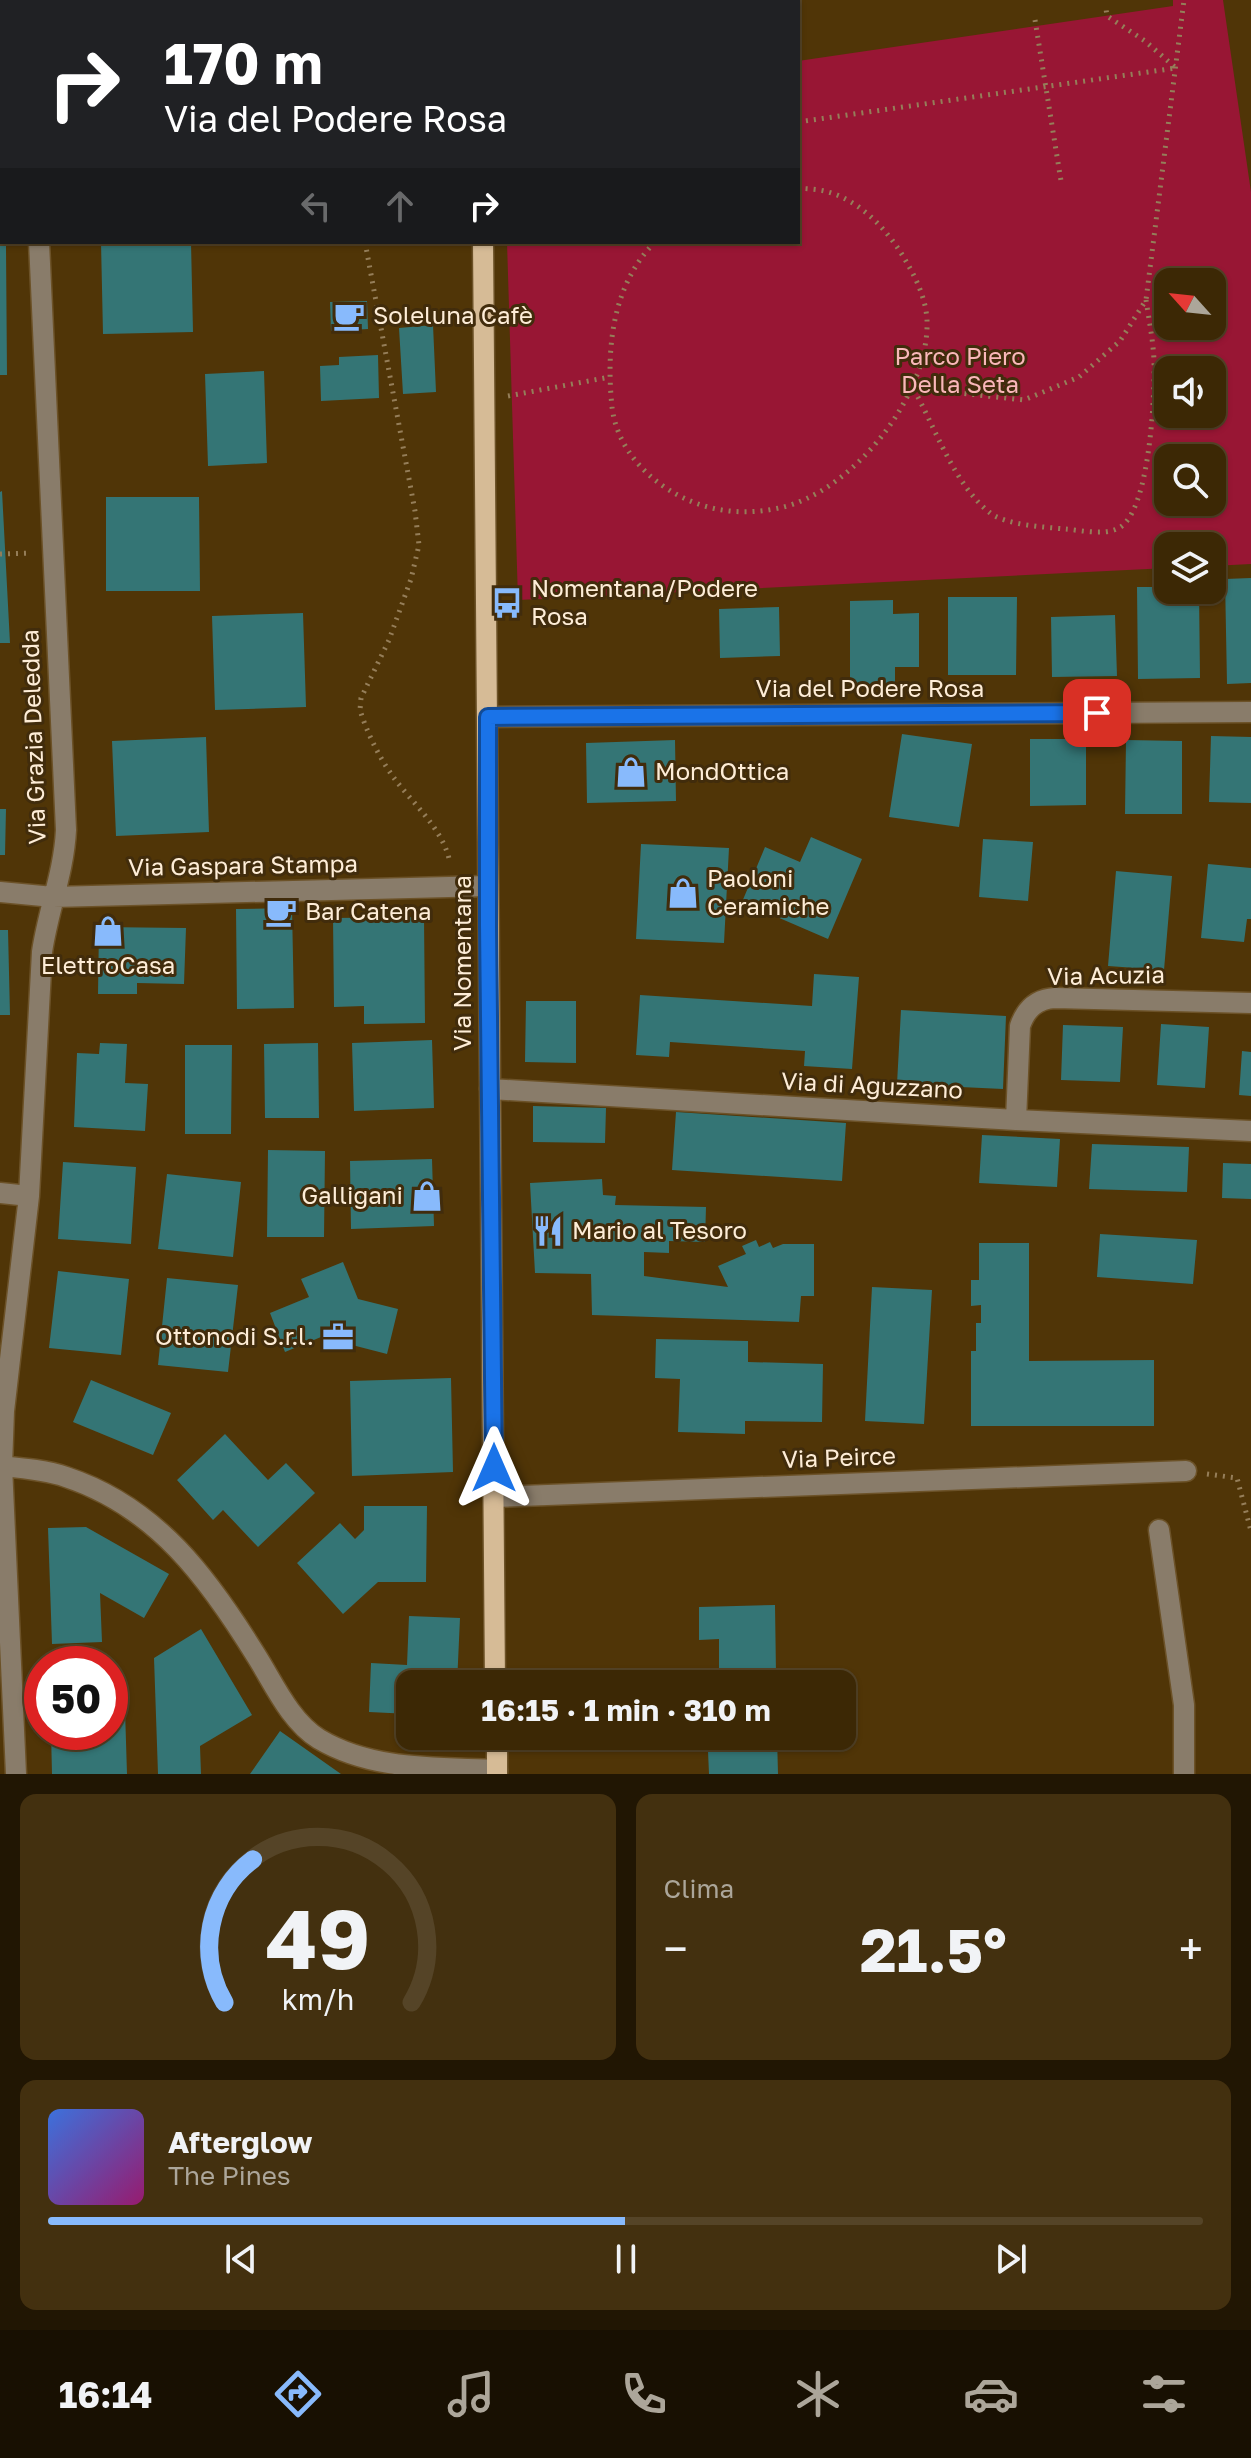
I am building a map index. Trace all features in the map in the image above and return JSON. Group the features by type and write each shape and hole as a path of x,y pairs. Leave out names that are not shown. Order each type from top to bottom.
{"main road":[{"name":"Via Nomentana","path":"483,244 495,1670"},
{"path":"497,1750 497,1772"}],"street":[{"name":"Via Grazia Deledda","path":"16,1774 7,1730 1,1466 4,1411 29,1196 42,952 64,850 66,813 39,244"},
{"name":"Via del Podere Rosa","path":"488,717 1251,712"},
{"name":"Via Gaspara Stampa","path":"0,892 53,897 488,886"},
{"name":"Via Acuzia","path":"1016,1120 1020,1026 1026,1013 1037,1002 1055,998 1251,1003"},
{"name":"Via di Aguzzano","path":"490,1089 1251,1131"},
{"path":"0,1193 29,1196"},
{"path":"1,1466 63,1476 92,1487 137,1513 162,1534 185,1554 206,1580 291,1711 316,1737 360,1757 384,1763 497,1772"},
{"name":"Via Peirce","path":"494,1497 1186,1471"},
{"path":"1159,1530 1184,1705 1184,1774"}],"path":[{"path":"913,388 948,459 990,514 1005,520 1061,529 1108,532 1127,522 1140,493 1154,413 1154,358 1146,300 1184,0"},
{"path":"1106,9 1107,16 1145,41 1176,68"},
{"path":"1035,20 1061,181"},
{"path":"800,122 1176,68"},
{"path":"653,244 642,255 620,299 611,336 613,412 622,441 636,462 653,479 695,504 720,511 780,508 814,494 847,471 889,429 913,388 923,361 927,319 919,284 897,244 866,212 829,192 800,188"},
{"path":"365,244 419,545 411,579 389,640 361,698 360,710 391,775 447,848 454,887"},
{"path":"913,388 1024,400 1079,377 1120,341 1146,300"},
{"path":"486,399 610,377"},
{"path":"1186,1471 1237,1478 1251,1531"}],"green space":[{"name":"Parco Piero Della Seta","path":"1173,0 1223,0 1251,192 1251,564 1226,565 1226,532 1154,532 1154,569 518,600 507,244 800,244 800,61 1173,6"}],"building":[{"path":"101,244 191,244 193,332 103,334"},
{"path":"0,246 6,246 7,375 0,375"},
{"name":"Soleluna Cafè","path":"367,301 368,329 331,331 330,302"},
{"path":"433,325 436,392 403,394 399,328"},
{"path":"378,355 379,398 321,401 320,366 339,365 339,357"},
{"path":"264,371 267,463 208,466 205,374"},
{"path":"2,491 10,643 0,643"},
{"path":"106,497 199,497 200,591 106,591"},
{"path":"1251,578 1251,683 1227,684 1226,579"},
{"path":"1137,587 1154,587 1154,604 1199,604 1200,678 1138,679"},
{"path":"948,597 1017,597 1016,675 948,675"},
{"path":"893,600 893,614 919,613 919,667 895,667 895,684 850,684 850,601"},
{"path":"779,607 780,656 720,658 719,609"},
{"path":"303,613 306,707 215,710 212,616"},
{"path":"1115,615 1117,676 1052,677 1051,617"},
{"path":"902,734 972,744 959,827 889,817"},
{"path":"1211,736 1251,737 1251,803 1209,802"},
{"path":"206,737 209,832 116,836 112,741"},
{"path":"1030,739 1086,739 1086,805 1030,806"},
{"name":"MondOttica","path":"675,740 676,801 587,803 586,743"},
{"path":"1126,740 1182,741 1182,814 1125,814"},
{"path":"0,809 6,809 5,855 0,855"},
{"path":"811,837 862,859 828,939 742,902 765,847 800,862"},
{"path":"983,839 1033,842 1028,901 979,897"},
{"name":"Paoloni Ceramiche","path":"641,844 729,848 724,943 636,939"},
{"path":"1208,864 1251,868 1251,919 1247,919 1244,942 1201,938"},
{"path":"1116,871 1172,876 1164,970 1108,966"},
{"path":"292,908 294,1008 237,1009 236,909"},
{"path":"424,917 425,1023 364,1024 364,1006 334,1007 333,918"},
{"path":"99,927 186,928 184,984 137,983 137,994 98,994"},
{"path":"0,930 8,930 10,1015 0,1015"},
{"path":"814,974 859,977 852,1069 804,1066 805,1051 670,1042 669,1057 636,1055 640,995 812,1006"},
{"path":"526,1001 576,1001 576,1063 525,1062"},
{"path":"901,1010 1006,1016 1003,1089 897,1084"},
{"path":"1161,1024 1209,1027 1205,1088 1157,1085"},
{"path":"1063,1025 1123,1027 1120,1082 1061,1080"},
{"path":"432,1040 434,1108 354,1111 352,1043"},
{"path":"100,1043 127,1044 125,1083 148,1084 145,1131 74,1127 77,1053 99,1054"},
{"path":"318,1043 319,1118 265,1118 264,1044"},
{"path":"185,1045 232,1045 231,1134 185,1134"},
{"path":"1242,1051 1251,1052 1251,1096 1239,1095"},
{"path":"533,1106 606,1108 605,1143 533,1142"},
{"path":"676,1112 846,1123 842,1181 672,1170"},
{"path":"982,1135 1060,1139 1057,1187 979,1183"},
{"path":"1092,1144 1189,1147 1187,1192 1089,1189"},
{"path":"268,1150 325,1151 324,1237 267,1237"},
{"path":"432,1159 434,1226 351,1229 350,1161"},
{"path":"63,1162 136,1167 131,1244 58,1239"},
{"path":"1223,1163 1251,1164 1251,1199 1222,1198"},
{"path":"167,1174 241,1182 233,1257 158,1249"},
{"path":"602,1179 603,1195 616,1196 615,1205 706,1207 705,1242 669,1241 669,1253 644,1252 644,1276 728,1287 718,1266 746,1254 742,1246 756,1240 759,1247 770,1242 773,1248 783,1244 814,1244 814,1296 801,1296 799,1322 592,1315 591,1274 535,1273 530,1183"},
{"path":"1100,1234 1197,1240 1193,1284 1097,1277"},
{"path":"979,1243 1029,1243 1029,1361 1154,1360 1154,1426 971,1426 971,1351 976,1351 976,1323 981,1323 981,1305 971,1306 971,1280 979,1280"},
{"path":"343,1262 358,1299 398,1309 387,1354 321,1337 285,1352 270,1313 309,1297 301,1279"},
{"path":"58,1271 129,1279 121,1355 49,1348"},
{"path":"167,1278 238,1285 228,1372 158,1365"},
{"path":"872,1287 932,1290 924,1424 865,1421"},
{"path":"656,1339 748,1341 748,1362 823,1364 822,1422 745,1421 745,1434 678,1432 680,1379 655,1378"},
{"path":"451,1378 453,1472 352,1476 350,1381"},
{"path":"91,1380 171,1413 153,1455 73,1422"},
{"path":"225,1434 268,1480 286,1463 315,1493 258,1547 223,1510 213,1520 177,1480"},
{"path":"364,1506 427,1506 426,1582 378,1582 343,1614 297,1563 340,1523 355,1539 364,1530"},
{"path":"86,1527 169,1574 144,1618 100,1593 102,1642 52,1644 48,1528"},
{"path":"775,1605 776,1670 719,1670 719,1639 699,1640 699,1607"},
{"path":"409,1616 460,1618 458,1670 396,1670 396,1713 369,1712 371,1663 407,1665"},
{"path":"201,1629 252,1715 200,1746 201,1774 158,1774 154,1658"},
{"path":"280,1731 341,1774 250,1774"},
{"path":"51,1750 126,1750 127,1774 52,1774"},
{"path":"777,1750 778,1774 709,1774 708,1751"}],"place":[{"name":"Soleluna Cafè","path":"349,316"},
{"name":"Nomentana/Podere Rosa","path":"507,603"},
{"name":"MondOttica","path":"631,772"},
{"name":"Paoloni Ceramiche","path":"683,893"},
{"name":"Bar Catena","path":"281,912"},
{"name":"ElettroCasa","path":"108,931"},
{"name":"Galligani","path":"427,1196"},
{"name":"Mario al Tesoro","path":"548,1231"},
{"name":"Ottonodi S.r.l.","path":"338,1337"}],"route":[{"path":"494,1468 488,717 1097,713"}]}
